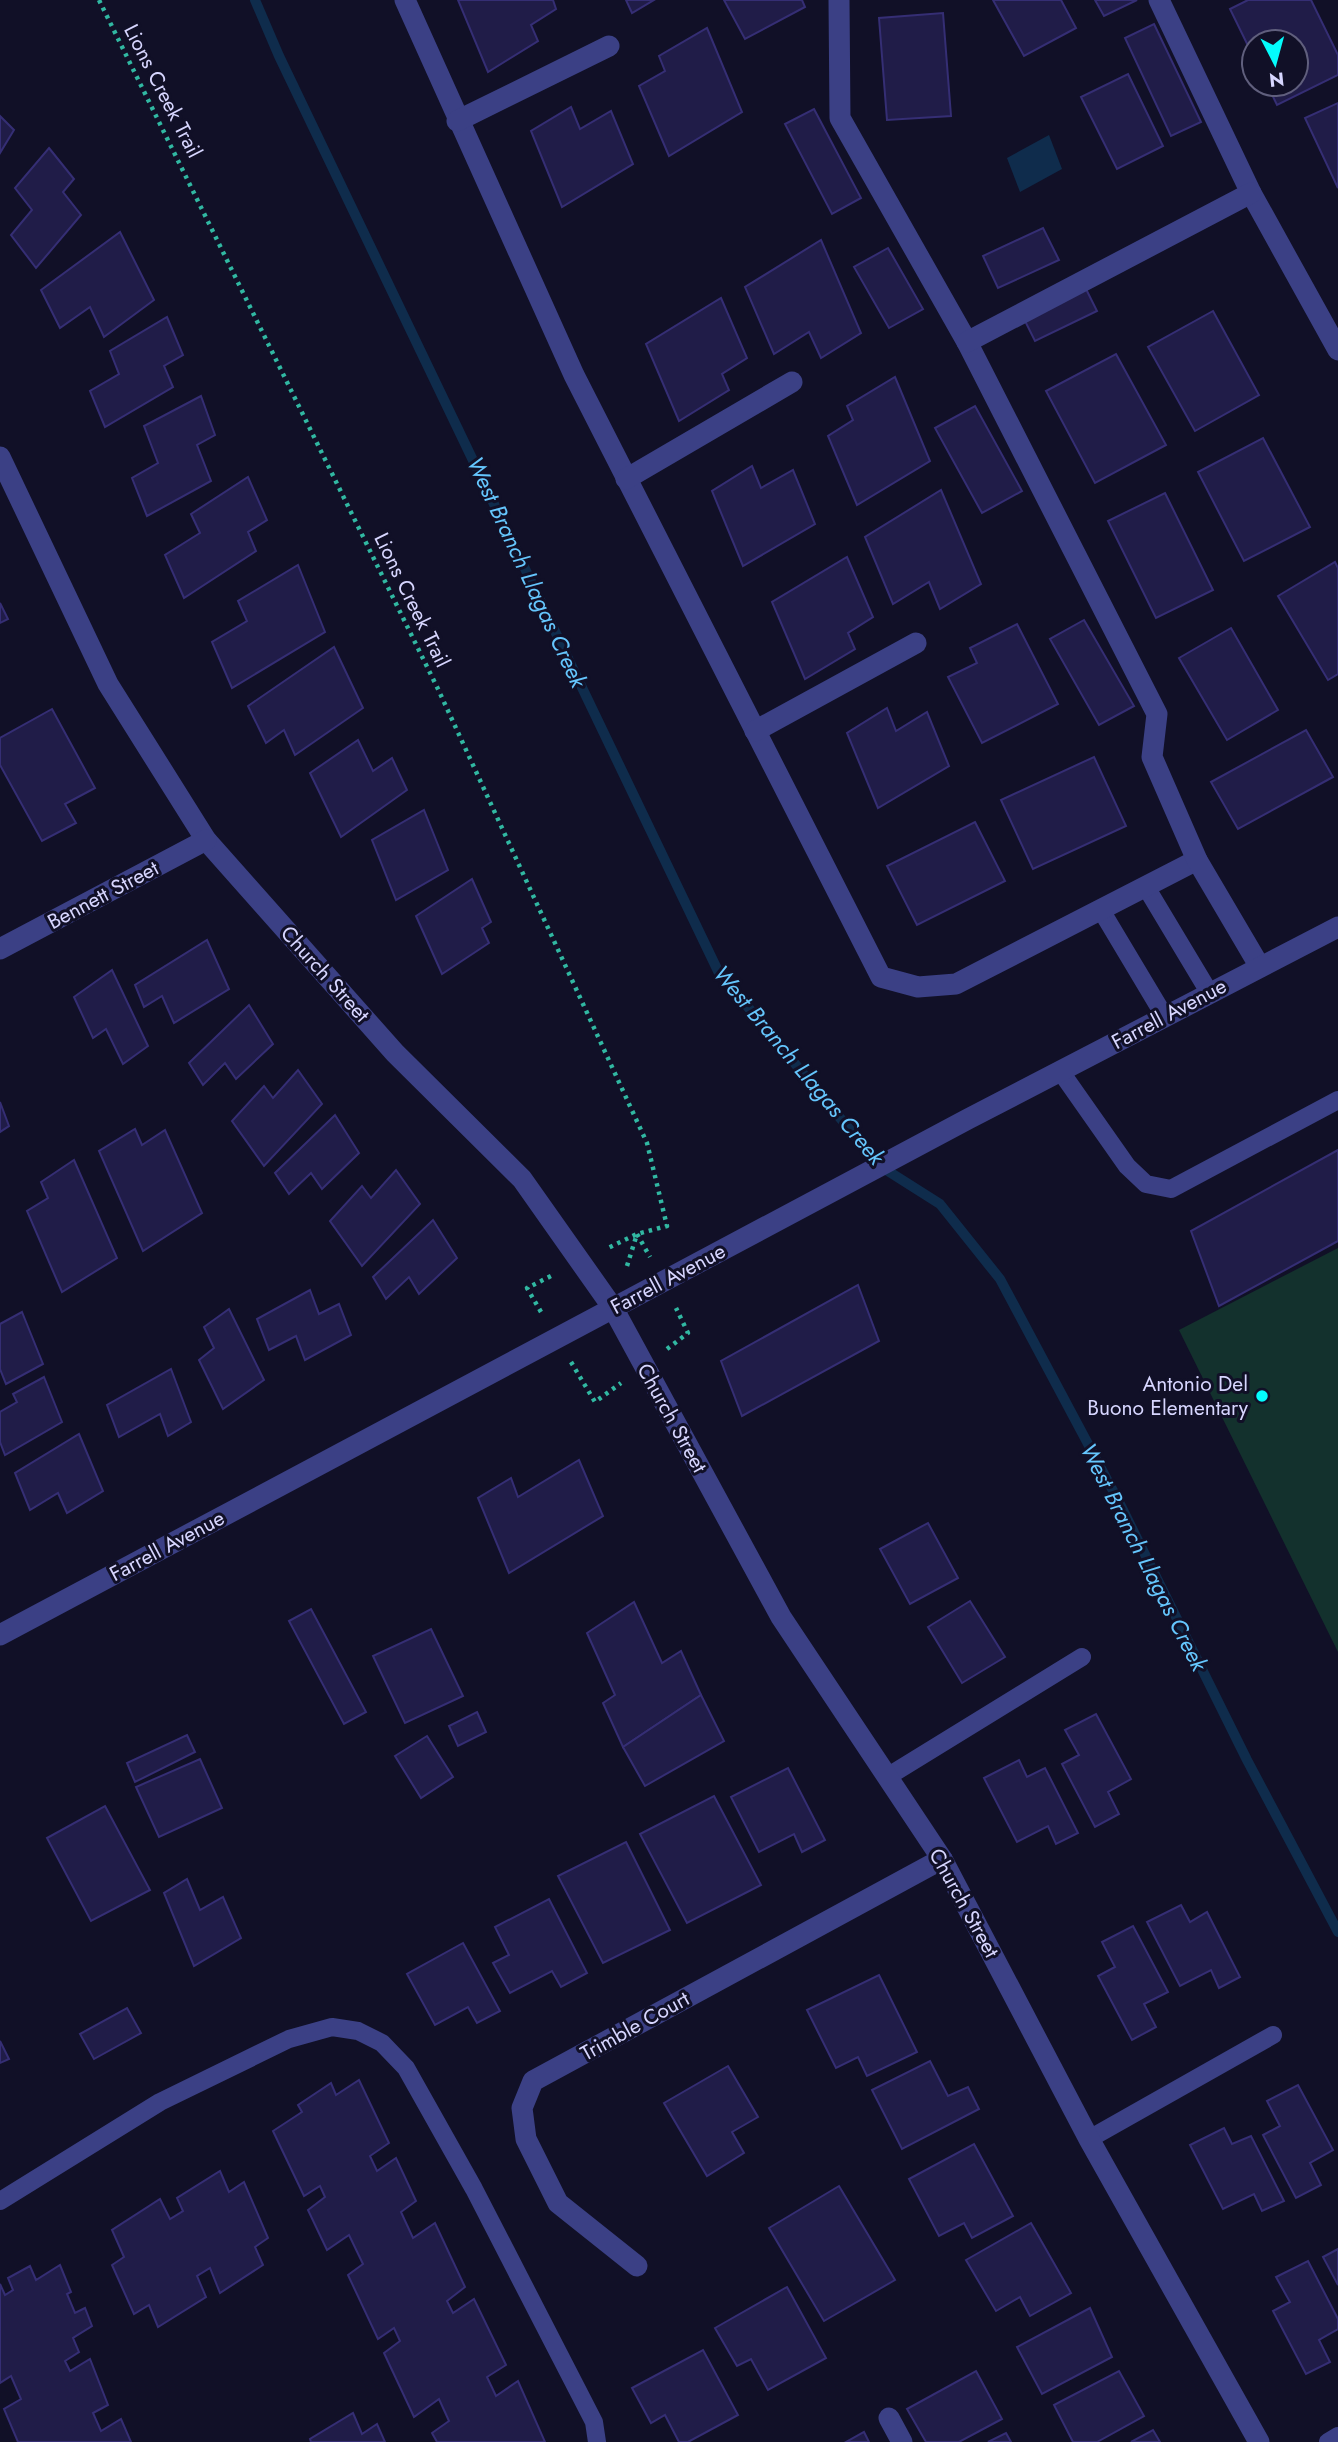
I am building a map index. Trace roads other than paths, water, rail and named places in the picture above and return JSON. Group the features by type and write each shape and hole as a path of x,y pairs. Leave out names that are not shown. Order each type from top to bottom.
{"street":[{"path":"405,0 573,375 881,977 918,986 956,985 1197,860"},
{"path":"839,0 840,118 967,342 1157,714 1152,757 1197,860 1260,967"},
{"path":"1159,0 1251,193 1338,350"},
{"path":"457,121 609,46"},
{"path":"967,342 1251,193"},
{"path":"626,479 792,382"},
{"name":"Church Street","path":"2,467 108,684 206,840 395,1053 522,1179 613,1308 781,1617 942,1859 1089,2138 1259,2442"},
{"path":"755,731 916,643"},
{"name":"Bennett Street","path":"0,949 206,840"},
{"name":"Farrell Avenue","path":"0,1635 968,1119 1209,992 1338,928"},
{"name":"Trimble Court","path":"637,2266 558,2203 526,2139 522,2108 533,2081 942,1859"},
{"path":"889,2418 902,2442"}],"lane":[{"path":"1146,887 1209,992"},
{"path":"1101,910 1165,1017"},
{"path":"1061,1072 1128,1166 1146,1184 1171,1189 1338,1100"},
{"path":"887,1777 1082,1657"},
{"path":"0,2201 160,2102 289,2039 332,2027 358,2031 382,2043 406,2068 474,2189 594,2422 597,2442"},
{"path":"1089,2138 1273,2035"},
{"path":"1328,2442 1338,2437"}],"water":[{"path":"1049,135 1062,169 1020,192 1007,158"}],"waterway":[{"name":"West Branch Llagas Creek","path":"255,0 279,56 718,971 880,1166 940,1204 1000,1279 1119,1502 1247,1760 1338,1932"}],"place":[{"name":"Antonio Del Buono Elementary","path":"1262,1396"}]}
